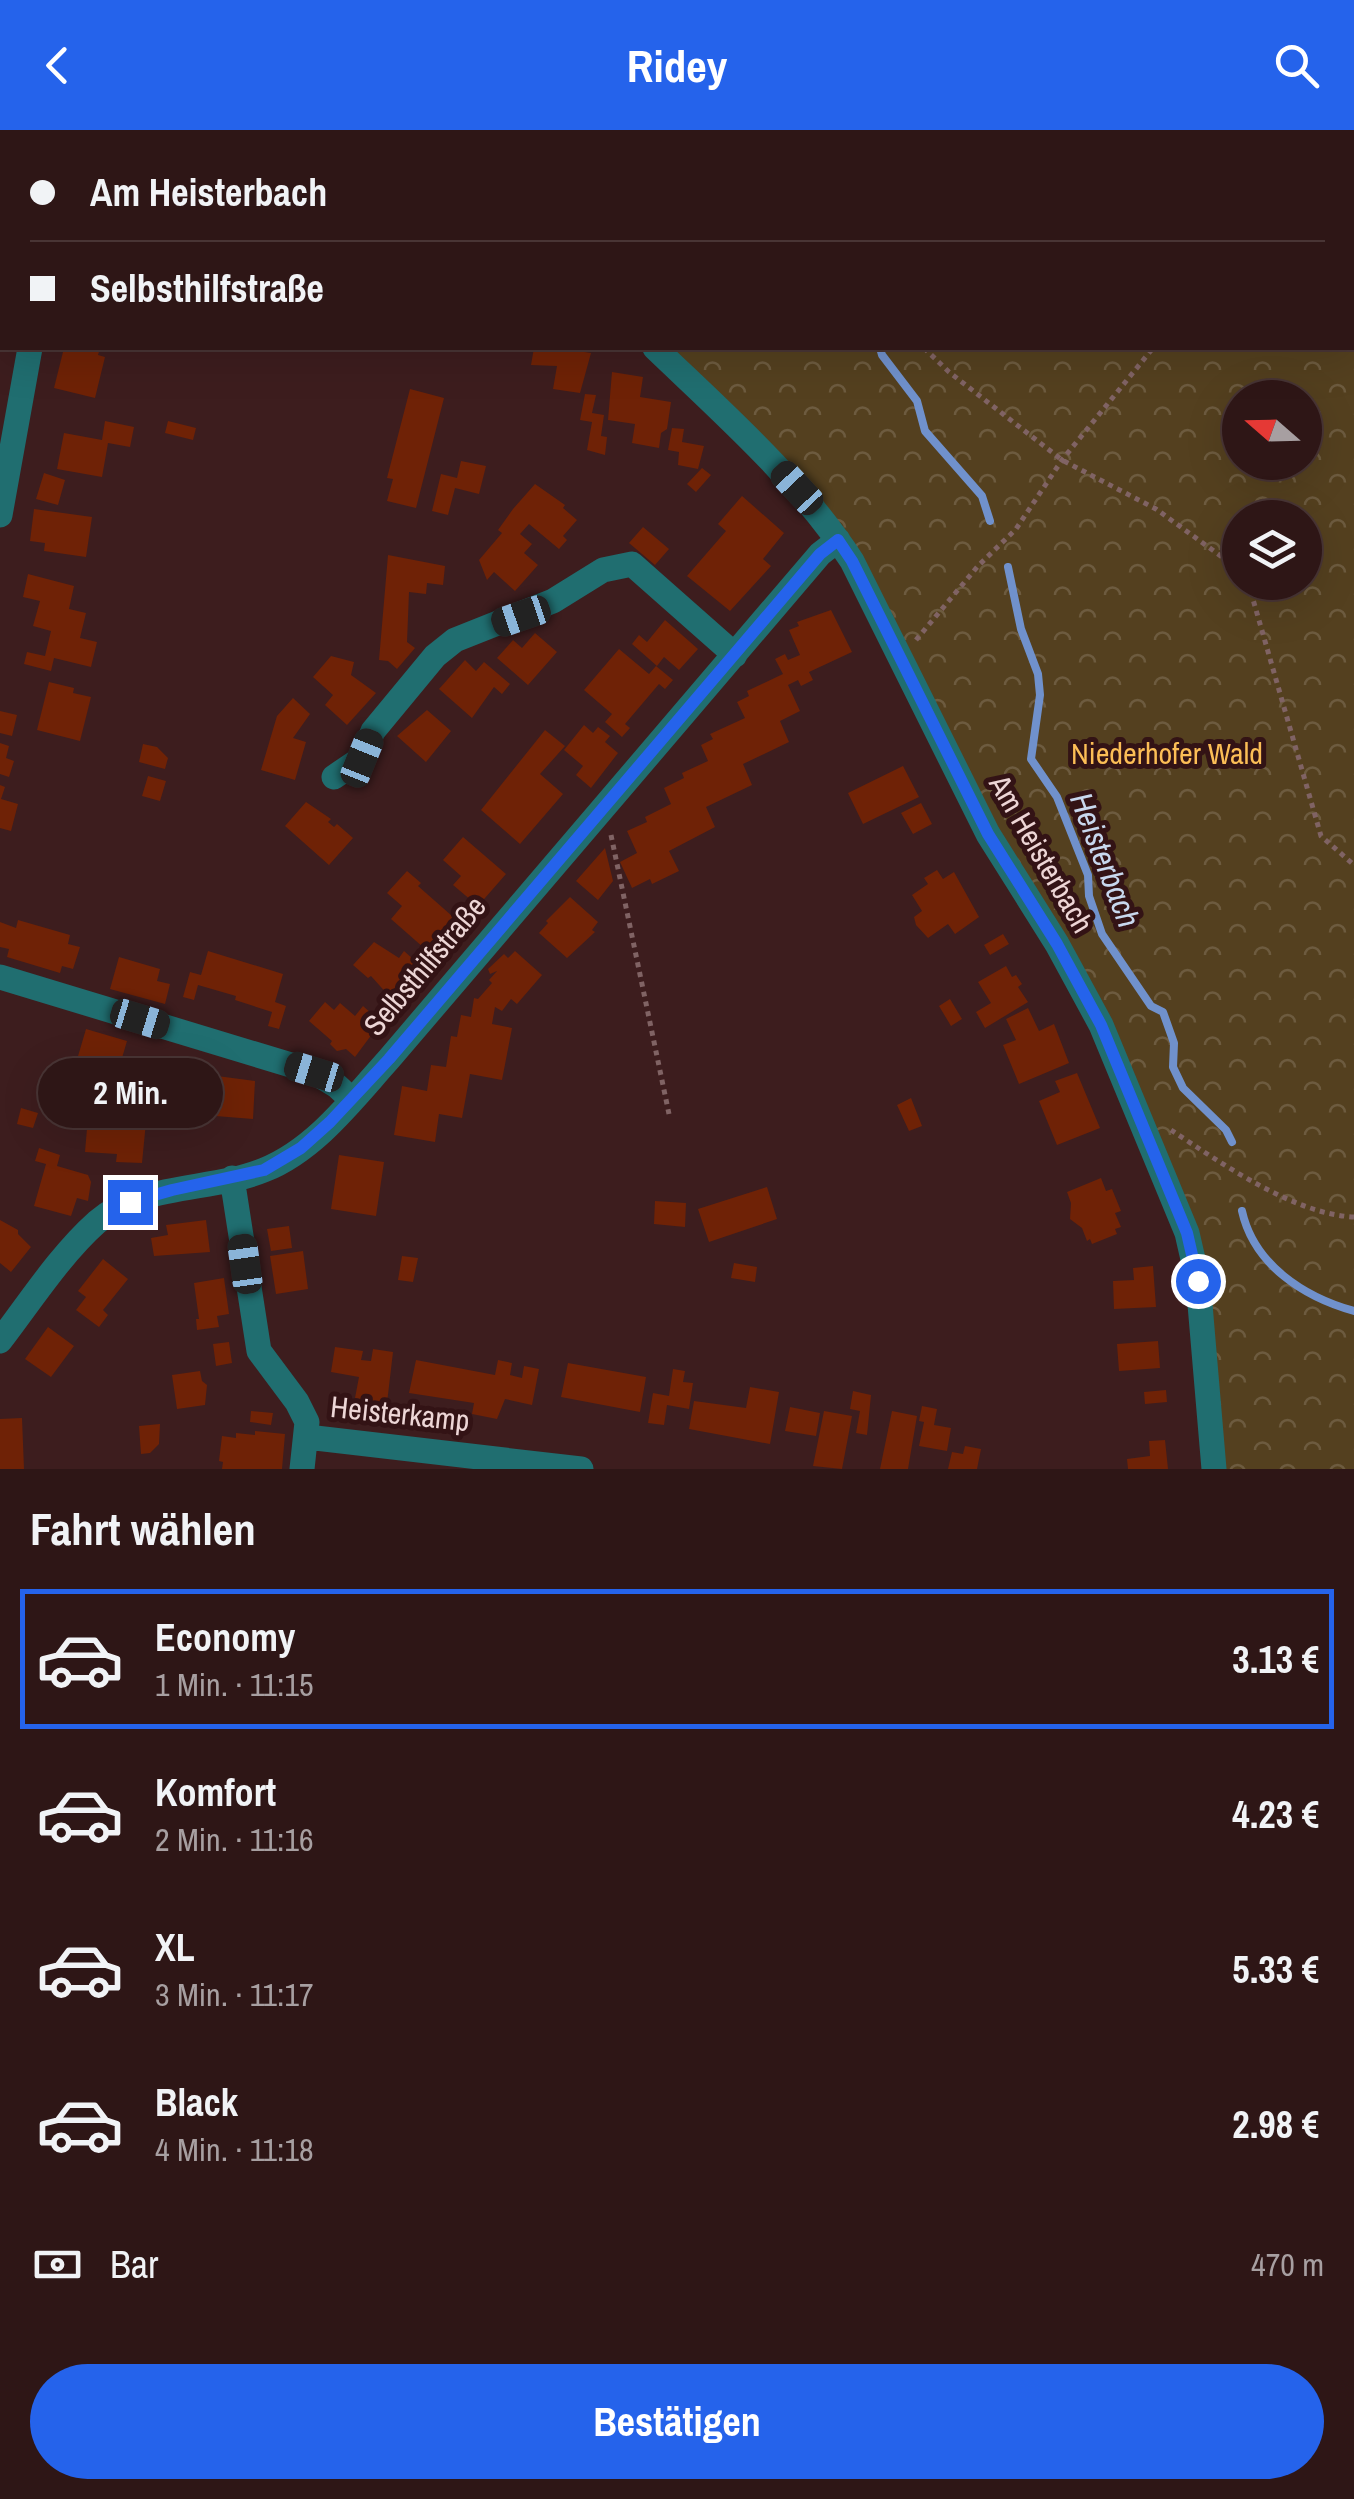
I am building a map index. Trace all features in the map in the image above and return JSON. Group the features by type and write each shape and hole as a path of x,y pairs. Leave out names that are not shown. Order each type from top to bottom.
{"street":[{"path":"0,514 30,350"},
{"name":"Am Heisterbach","path":"656,350 791,481 814,506 852,561 988,834 1057,944 1101,1025 1194,1254 1214,1469"},
{"name":"Selbsthilfstraße","path":"0,1341 98,1222 130,1202 264,1170 301,1148 352,1100 820,554 838,540"},
{"path":"334,778 362,758 373,731 435,656 455,640 537,608 602,570 632,564 735,655"},
{"path":"0,977 314,1072 352,1100"},
{"name":"Heisterkamp","path":"232,1178 259,1351 297,1402 308,1422 307,1437 581,1469"},
{"path":"302,1469 307,1437"}],"path":[{"path":"926,350 948,372 1062,460 1156,509 1222,557"},
{"path":"898,654 926,632 978,566 1016,530 1062,460 1151,350"},
{"path":"1253,600 1321,836 1354,866"},
{"path":"600,810 610,828 670,1114"},
{"path":"1145,1128 1162,1124 1216,1160 1284,1197 1337,1216 1354,1217"}],"green space":[{"name":"Niederhofer Wald","path":"670,350 1354,350 1354,1469 1224,1469 1192,1223 978,799 856,546"}],"building":[{"path":"64,350 99,350 98,355 105,357 95,398 54,388"},
{"path":"534,350 591,353 580,393 553,389 557,366 531,365"},
{"path":"612,372 643,377 640,397 671,402 659,448 632,443 635,424 608,420"},
{"path":"410,389 444,398 416,508 387,501 393,479 387,478"},
{"path":"585,394 596,395 592,413 604,415 601,436 607,437 605,455 587,450 592,422 580,420"},
{"path":"105,421 134,427 130,447 108,443 102,477 57,469 64,433 102,440"},
{"path":"168,421 196,428 193,440 165,433"},
{"path":"672,428 684,429 682,442 704,446 698,469 678,465 679,452 668,450"},
{"path":"461,461 486,466 479,494 455,488 448,515 432,511 441,474 457,478"},
{"path":"702,468 711,475 696,492 687,484"},
{"path":"44,473 65,480 58,505 36,499"},
{"path":"535,484 565,505 563,508 577,520 563,536 567,540 559,549 529,524 520,534 532,544 524,553 538,565 515,591 494,572 487,580 479,560"},
{"path":"742,496 784,533 763,559 771,566 730,611 687,576 726,531 718,524"},
{"path":"34,509 92,517 86,557 44,551 45,543 30,541"},
{"path":"643,527 669,549 655,565 629,543"},
{"path":"388,555 445,566 443,585 427,583 426,594 409,592 407,642 415,648 397,669 388,661 379,660"},
{"path":"28,574 74,586 69,609 86,613 80,638 97,642 91,667 54,658 51,671 24,664 27,652 45,656 51,631 33,626 40,601 23,597"},
{"path":"831,610 852,652 809,672 813,680 801,686 798,680 788,685 800,711 780,721 789,742 743,764 752,785 706,807 715,827 669,851 679,871 652,884 650,879 632,888 620,862 637,853 627,831 671,804 664,788 684,778 682,773 708,761 701,745 713,739 710,734 745,718 737,702 749,696 747,691 783,674 775,659 785,654 788,660 800,655 789,630 799,626 797,622"},
{"path":"665,620 698,649 679,670 664,657 657,666 632,644 639,635 647,642"},
{"path":"535,633 557,652 528,685 497,658 513,640 522,648"},
{"path":"619,649 649,674 656,666 673,680 665,689 659,684 625,724 630,728 622,737 605,722 612,714 584,690"},
{"path":"331,656 354,662 351,675 376,693 347,725 325,705 333,695 313,677"},
{"path":"465,660 476,671 484,662 510,684 502,694 494,687 472,718 439,689"},
{"path":"49,682 91,697 80,741 37,730"},
{"path":"293,698 310,714 293,738 306,742 295,780 261,770 277,716"},
{"path":"427,710 451,731 426,762 397,736"},
{"path":"0,711 17,715 12,736 0,733"},
{"path":"584,725 593,733 598,727 610,736 605,742 618,753 591,788 576,775 583,766 564,750"},
{"path":"545,730 565,746 540,774 563,794 520,844 481,810"},
{"path":"0,743 9,746 6,758 14,761 9,777 0,774"},
{"path":"143,744 157,747 168,758 165,769 139,762"},
{"path":"903,766 919,797 863,824 848,793"},
{"path":"148,776 166,781 160,801 142,796"},
{"path":"0,785 5,787 1,799 18,804 11,831 0,828"},
{"path":"306,802 353,838 329,865 285,826"},
{"path":"921,803 932,824 913,834 901,813"},
{"path":"463,837 506,874 478,906 453,885 461,876 443,860"},
{"path":"605,848 613,881 598,900 576,881"},
{"path":"937,870 943,879 954,872 979,917 955,934 948,924 928,938 916,925 914,917 922,911 912,895 928,884 924,878"},
{"path":"407,871 421,883 418,886 460,923 432,955 391,919 402,906 387,893"},
{"path":"570,897 598,922 592,930 595,932 567,958 539,933"},
{"path":"18,920 70,935 68,944 80,947 73,969 62,966 60,973 7,957 9,949 0,947 0,922 16,928"},
{"path":"1003,934 1009,944 990,955 984,945"},
{"path":"374,942 399,958 404,951 423,968 403,992 397,987 389,996 371,976 368,978 353,965"},
{"path":"208,951 283,974 275,1002 286,1006 279,1029 268,1026 272,1012 235,1000 236,996 198,985 194,1000 183,997 190,972 201,975"},
{"path":"515,951 542,975 517,1004 511,999 502,1011 495,1007 492,1024 512,1028 502,1080 470,1074 462,1118 439,1114 435,1142 394,1135 402,1086 427,1091 431,1065 446,1067 451,1036 457,1037 461,1015 471,1017 474,998 478,999 492,983 489,980 497,971 490,974 488,969 504,954 508,958"},
{"path":"119,957 160,969 157,981 170,984 165,1004 110,989"},
{"path":"1006,966 1022,984 1018,987 1028,1002 985,1028 976,1012 991,1003 978,982"},
{"path":"950,999 962,1019 951,1026 939,1006"},
{"path":"325,1002 334,1010 340,1003 355,1016 363,1006 381,1022 355,1057 346,1049 337,1051 330,1044 332,1041 309,1021"},
{"path":"1028,1008 1039,1031 1054,1024 1069,1063 1019,1084 1003,1045 1016,1040 1006,1019"},
{"path":"86,1029 127,1041 117,1075 76,1063"},
{"path":"149,1067 255,1081 253,1119 203,1115 204,1104 200,1103 200,1114 181,1113 182,1093 148,1090"},
{"path":"1077,1073 1100,1128 1057,1145 1039,1101 1060,1092 1055,1081"},
{"path":"911,1098 922,1126 909,1131 897,1105"},
{"path":"21,1108 38,1113 33,1128 17,1124"},
{"path":"88,1117 146,1122 142,1163 116,1162 117,1154 85,1152"},
{"path":"39,1148 60,1155 57,1166 88,1175 88,1201 77,1198 71,1216 34,1206 46,1164 35,1161"},
{"path":"339,1155 384,1162 376,1216 331,1209"},
{"path":"1101,1178 1106,1191 1112,1189 1121,1211 1115,1213 1121,1227 1115,1229 1117,1234 1092,1244 1082,1228 1070,1219 1067,1192"},
{"path":"767,1187 777,1219 709,1242 698,1209"},
{"path":"655,1201 686,1203 685,1227 654,1224"},
{"path":"0,1220 18,1230 31,1247 11,1272 0,1263"},
{"path":"206,1220 210,1252 154,1256 151,1238 168,1235 166,1225"},
{"path":"289,1226 292,1248 271,1251 267,1229"},
{"path":"303,1251 308,1289 276,1294 270,1256"},
{"path":"402,1256 418,1258 413,1282 398,1280"},
{"path":"103,1259 128,1279 103,1310 108,1315 99,1327 76,1310 86,1297 78,1291"},
{"path":"734,1263 757,1267 755,1282 731,1278"},
{"path":"1153,1266 1156,1307 1114,1309 1113,1281 1134,1280 1133,1268"},
{"path":"224,1278 229,1314 217,1316 219,1327 197,1330 194,1283"},
{"path":"48,1327 74,1346 51,1377 25,1359"},
{"path":"1158,1341 1160,1368 1119,1371 1117,1344"},
{"path":"229,1342 232,1363 216,1366 213,1344"},
{"path":"335,1347 363,1351 361,1360 371,1361 373,1349 393,1352 387,1403 355,1398 359,1377 331,1372"},
{"path":"416,1360 495,1375 498,1360 512,1363 510,1375 522,1378 524,1366 539,1369 532,1405 505,1399 497,1419 472,1414 474,1403 409,1393"},
{"path":"568,1363 646,1377 640,1412 561,1397"},
{"path":"673,1369 685,1371 683,1382 693,1383 689,1409 667,1405 664,1425 648,1423 653,1393 669,1396"},
{"path":"200,1371 207,1385 205,1405 177,1409 172,1375"},
{"path":"750,1387 779,1392 770,1444 689,1429 694,1401 746,1408"},
{"path":"1166,1390 1167,1402 1145,1404 1144,1392"},
{"path":"853,1391 871,1395 867,1435 856,1433 860,1411 850,1409"},
{"path":"922,1406 937,1409 934,1425 951,1428 947,1451 919,1446 924,1422 919,1421"},
{"path":"790,1407 820,1413 816,1436 785,1431"},
{"path":"251,1411 273,1413 271,1425 250,1422"},
{"path":"824,1411 852,1416 842,1469 813,1466"},
{"path":"892,1411 917,1416 908,1469 880,1469"},
{"path":"22,1418 24,1469 0,1469 0,1419"},
{"path":"160,1424 159,1444 150,1453 141,1454 139,1426"},
{"path":"255,1431 285,1434 282,1469 222,1469 222,1436 236,1438 236,1433 255,1435"},
{"path":"1165,1440 1168,1469 1128,1469 1127,1459 1150,1456 1149,1441"},
{"path":"965,1446 981,1449 977,1469 948,1469 952,1452 963,1454"}],"waterway":[{"name":"Heisterbach","path":"881,350 917,401 925,431 982,496 990,521"},
{"name":"Heisterbach","path":"1008,567 1021,629 1038,674 1040,695 1031,759 1057,797 1088,875 1089,896 1102,934 1151,1006 1163,1012 1174,1043 1173,1067 1183,1088 1226,1130 1232,1142"},
{"name":"Heisterbach","path":"1242,1211 1258,1247 1284,1276 1317,1297 1354,1311"}],"route":[{"path":"130,1202 264,1170 301,1148 330,1122 389,1059 820,554 838,540 988,834 1057,944 1101,1025 1187,1233 1198,1281"}]}
